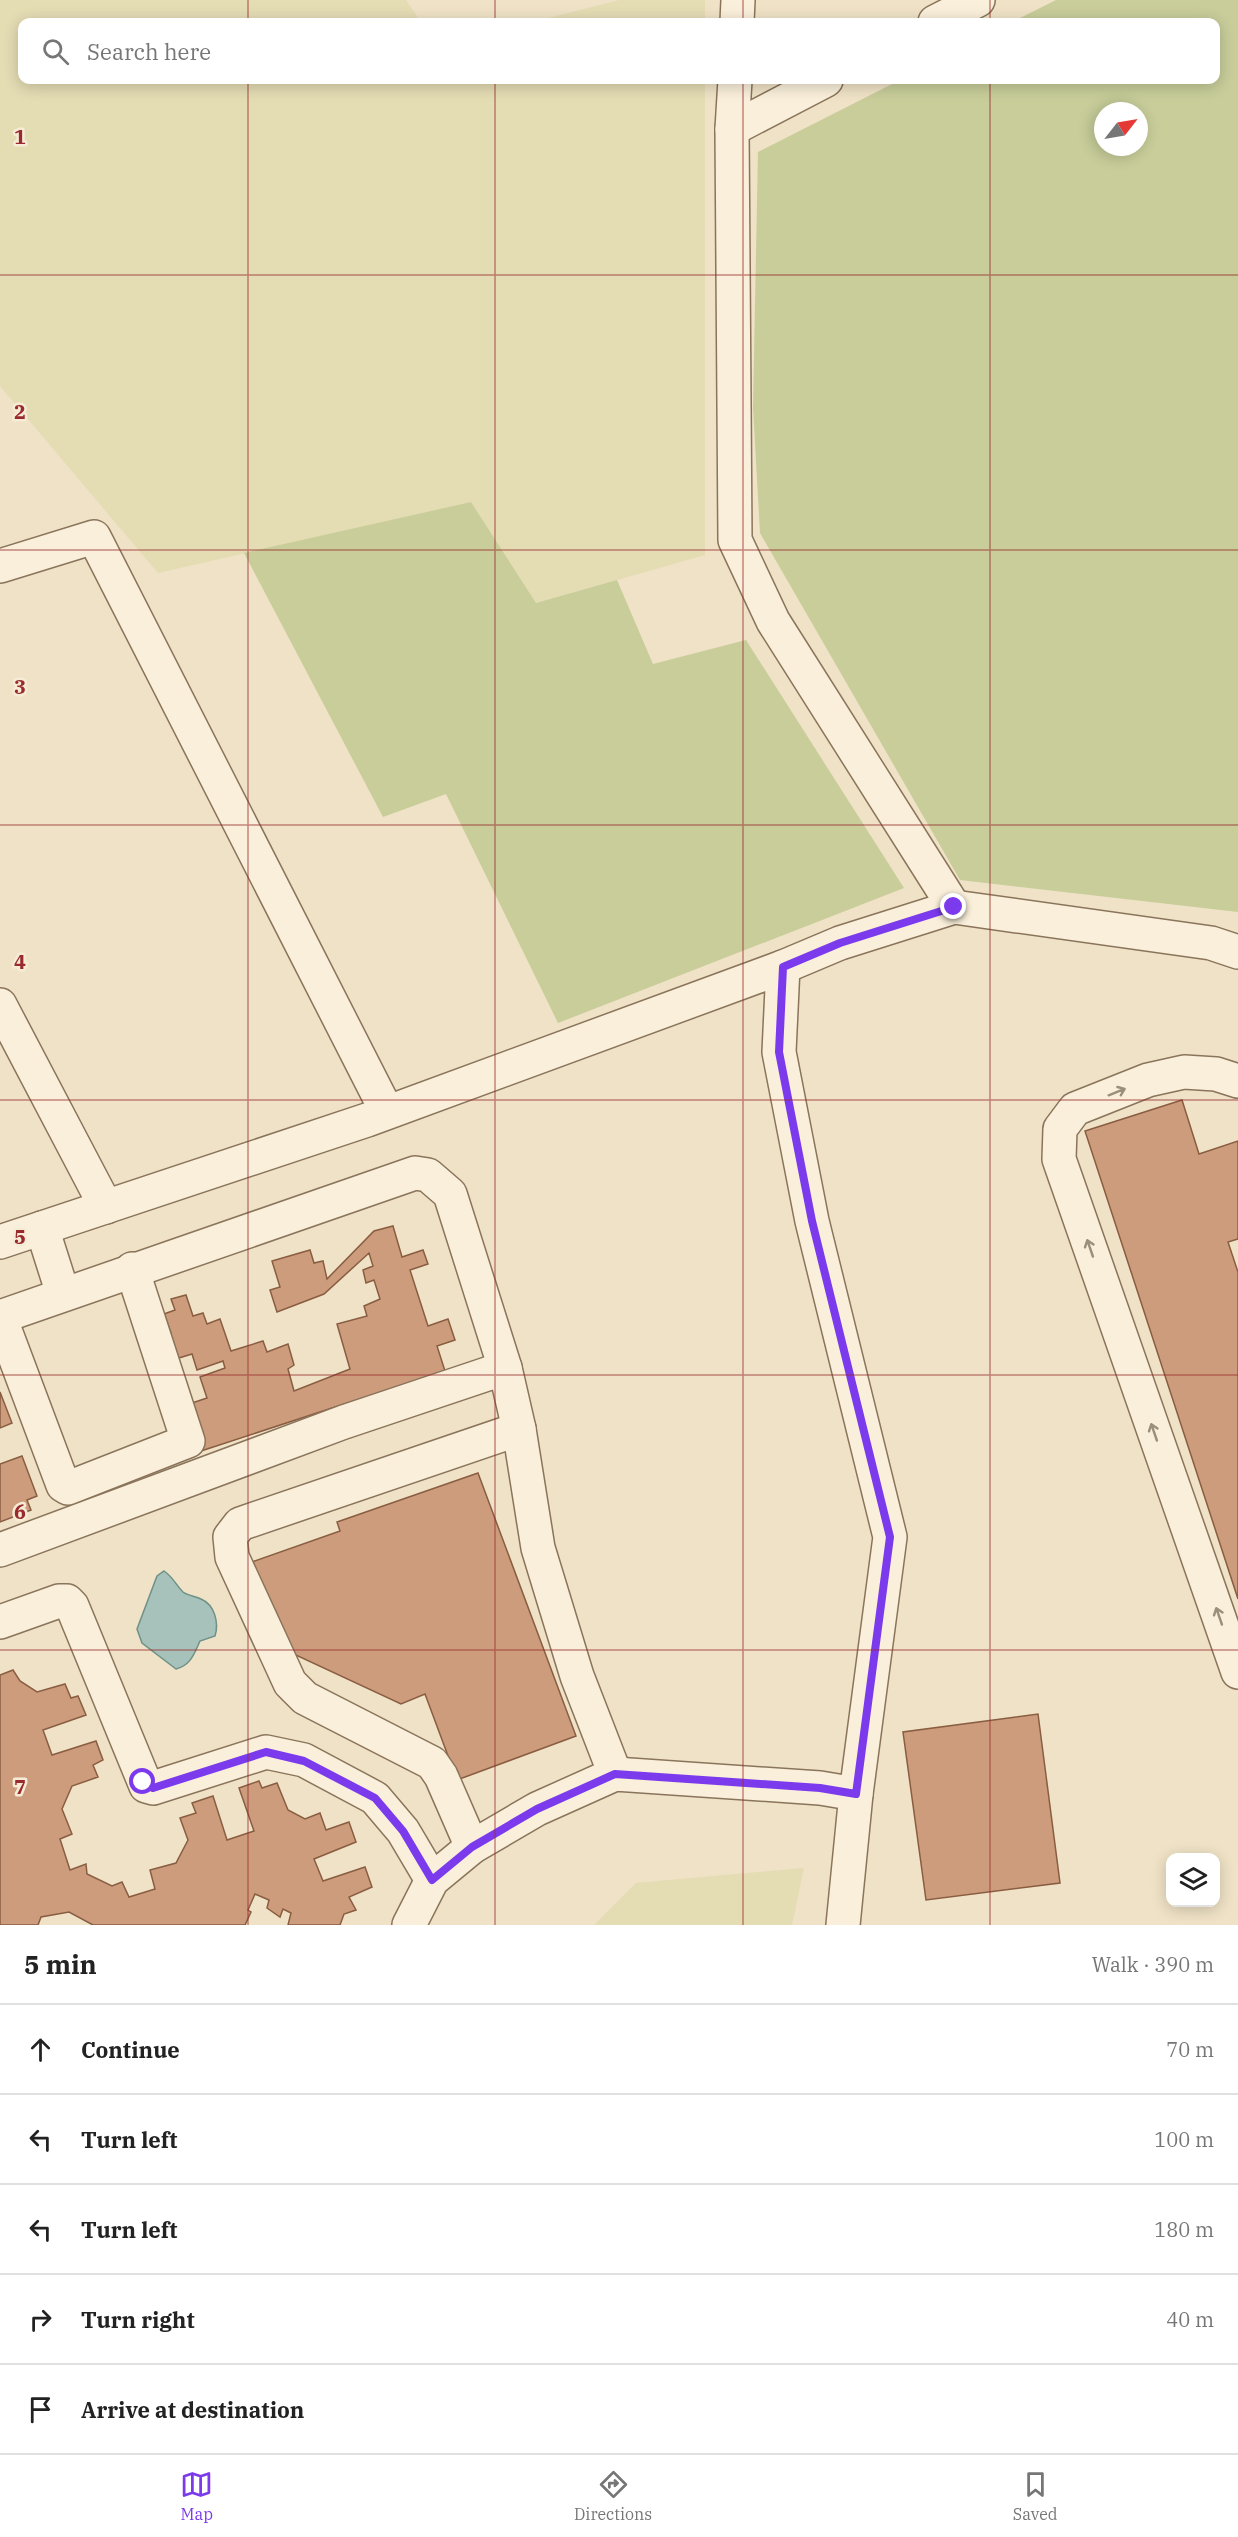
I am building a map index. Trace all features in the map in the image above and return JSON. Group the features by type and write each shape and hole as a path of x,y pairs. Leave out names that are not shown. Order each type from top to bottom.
{"street":[{"path":"737,18 738,0"},
{"path":"943,18 978,0"},
{"path":"735,84 732,129 735,540 773,621 954,907"},
{"path":"732,129 818,84"},
{"path":"0,566 94,537 387,1112"},
{"path":"0,1242 387,1112 783,967 840,943 954,907 1210,943 1238,952"},
{"path":"783,967 779,1052 812,1221 890,1537 856,1794 843,1925"},
{"path":"0,1005 106,1207"},
{"path":"1238,1081 1216,1074 1184,1072 1148,1080 1075,1109 1060,1129 1059,1158 1238,1671"},
{"path":"132,1269 188,1441 68,1488 63,1485 0,1317 132,1269 415,1173 428,1175 450,1194 505,1368 519,1429 538,1548 577,1676 615,1774"},
{"path":"42,1228 63,1294"},
{"path":"0,1550 344,1422 505,1368"},
{"path":"472,1847 441,1776 432,1763 305,1698 290,1683 232,1557 230,1537 240,1524 519,1429"},
{"path":"0,1622 59,1601 67,1601 72,1606 146,1786 153,1788 266,1752 304,1761 375,1798 403,1831 432,1880"},
{"path":"410,1925 432,1880 472,1847 537,1809 615,1774 820,1788 856,1794"}],"shaded area":[{"path":"0,0 406,0 418,18 18,18 18,84 705,84 705,555 536,603 471,502 158,573 0,386"},
{"path":"619,0 705,0 705,18 549,18"},
{"path":"804,1868 792,1925 594,1925 636,1883"}],"green space":[{"path":"1056,0 1238,0 1238,912 960,880 760,533 753,407 758,152 892,84 1220,84 1220,18 1020,18"},
{"path":"471,502 536,603 617,580 653,664 746,640 904,888 558,1023 446,794 383,817 244,553"}],"water":[{"path":"164,1571 183,1592 210,1605 216,1620 215,1636 200,1641 189,1662 176,1669 142,1643 137,1629 157,1576"}],"building":[{"path":"1182,1100 1199,1154 1238,1141 1238,1239 1228,1242 1238,1272 1238,1599 1085,1131"},
{"path":"393,1226 402,1257 423,1250 428,1264 410,1270 428,1326 448,1319 455,1340 437,1346 445,1371 201,1451 186,1405 207,1398 200,1377 225,1368 223,1361 197,1370 192,1354 169,1361 161,1336 171,1333 164,1314 175,1310 171,1299 186,1295 193,1316 203,1313 207,1324 220,1319 231,1351 263,1341 267,1352 288,1344 294,1365 288,1369 294,1391 350,1369 337,1324 367,1316 364,1306 380,1299 374,1280 366,1283 363,1270 373,1266 369,1253 324,1294 277,1312 270,1290 280,1287 272,1261 310,1250 314,1263 323,1261 327,1279 374,1231"},
{"path":"0,1392 12,1423 0,1428"},
{"path":"22,1456 37,1496 27,1500 31,1510 0,1522 0,1464"},
{"path":"478,1473 576,1736 457,1780 425,1694 401,1704 285,1650 249,1563 340,1531 337,1522"},
{"path":"13,1670 20,1681 37,1692 65,1684 71,1698 78,1696 86,1715 43,1730 52,1755 96,1741 103,1760 93,1765 98,1777 72,1786 62,1809 72,1834 60,1839 70,1870 86,1864 87,1874 112,1886 122,1882 129,1897 155,1889 150,1870 176,1863 188,1840 180,1818 196,1813 192,1803 213,1796 227,1840 254,1831 239,1788 259,1781 262,1788 277,1783 288,1810 305,1819 320,1813 326,1830 349,1822 356,1842 314,1859 323,1881 365,1867 372,1887 349,1897 356,1910 344,1914 340,1925 288,1925 291,1913 283,1909 280,1917 267,1908 269,1900 255,1894 245,1925 93,1925 69,1912 41,1917 38,1925 0,1925 0,1675"},
{"path":"1038,1714 1060,1883 926,1900 903,1732"}],"route":[{"path":"143,1782 146,1786 153,1788 266,1752 304,1761 375,1798 403,1831 432,1880 472,1847 537,1809 615,1774 820,1788 856,1794 890,1537 812,1221 779,1052 783,967 840,943 954,907"}]}
